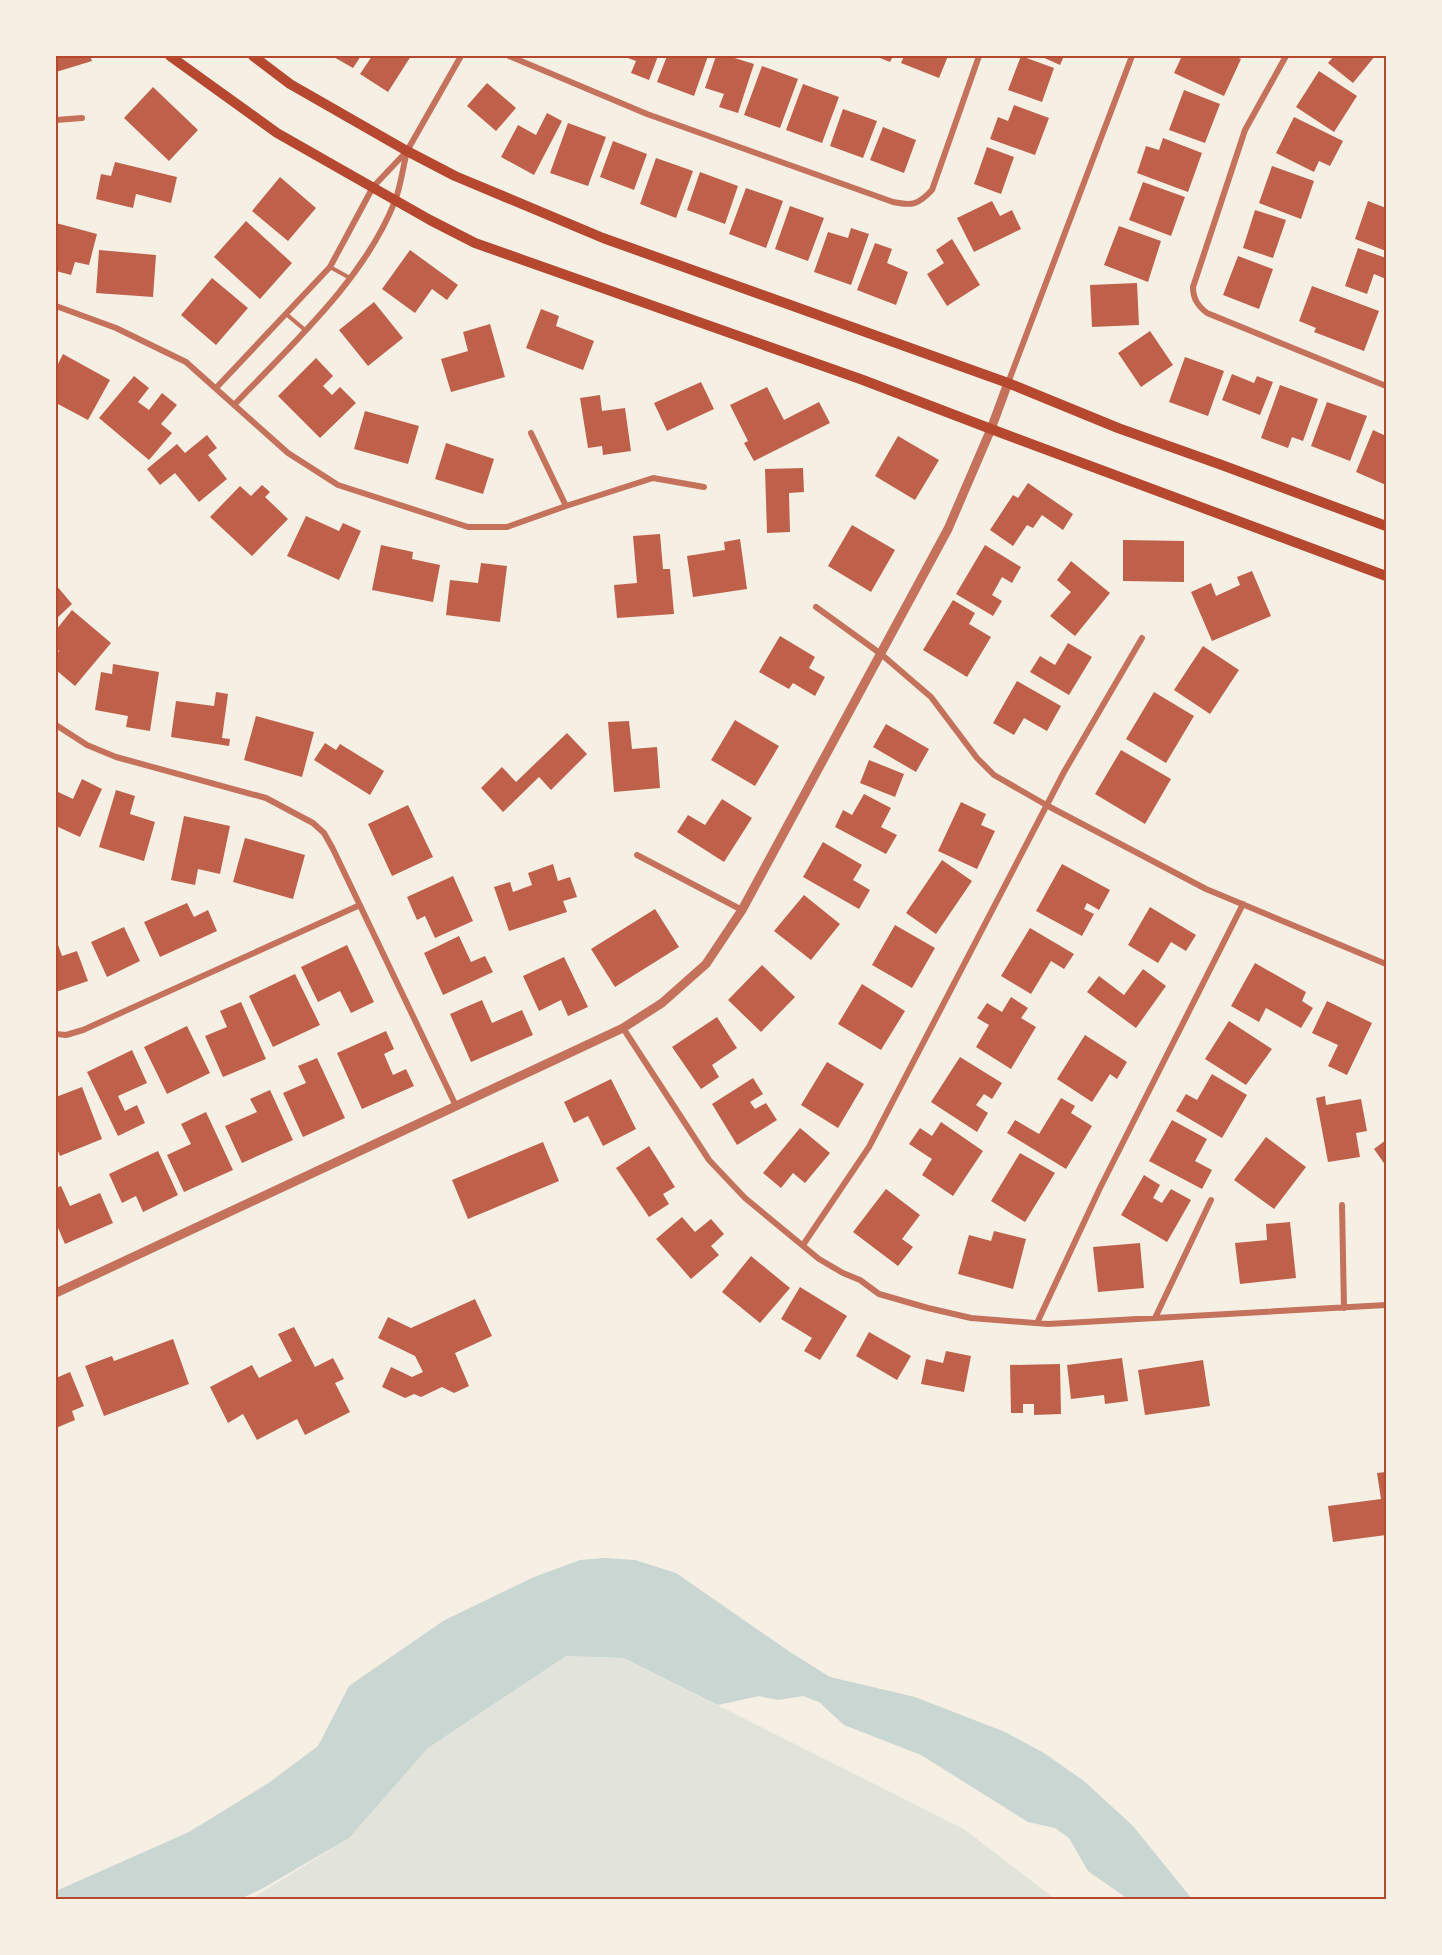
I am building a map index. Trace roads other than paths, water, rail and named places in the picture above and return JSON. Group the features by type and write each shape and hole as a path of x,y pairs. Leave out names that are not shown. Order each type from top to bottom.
{"main road":[{"path":"170,56 277,133 475,243 863,380 1386,576"},
{"path":"253,56 290,84 455,176 603,238 1008,383 1118,428 1386,526"}],"street":[{"path":"216,388 330,267 373,187 407,151 460,56"},
{"path":"509,56 647,114 893,202 909,205 918,202 932,190 978,56"},
{"path":"56,1293 623,1028 662,1003 706,964 742,910 948,529 991,429 1132,56"},
{"path":"1286,56 1245,130 1193,287 1193,293 1198,306 1207,313 1386,384"},
{"path":"56,120 82,118"},
{"path":"234,405 343,290 373,243 395,200 407,151"},
{"path":"56,306 116,328 186,362 288,453 338,485 468,527 507,527 653,478 704,487"},
{"path":"531,433 566,506"},
{"path":"816,607 881,654 931,697 977,758 994,775 1206,889 1386,962"},
{"path":"803,1245 869,1147 1064,772 1142,638"},
{"path":"56,725 87,746 116,757 266,798 314,823 324,833 456,1106"},
{"path":"637,855 742,910"},
{"path":"1037,1323 1100,1188 1243,904"},
{"path":"56,1034 66,1035 83,1030 360,905"},
{"path":"623,1028 709,1160 745,1198 819,1259 860,1280 879,1294 972,1318 1037,1323 1386,1305"},
{"path":"1155,1318 1211,1200"},
{"path":"1342,1205 1344,1308"}],"lane":[{"path":"330,267 350,278"},
{"path":"285,314 305,330"}]}
